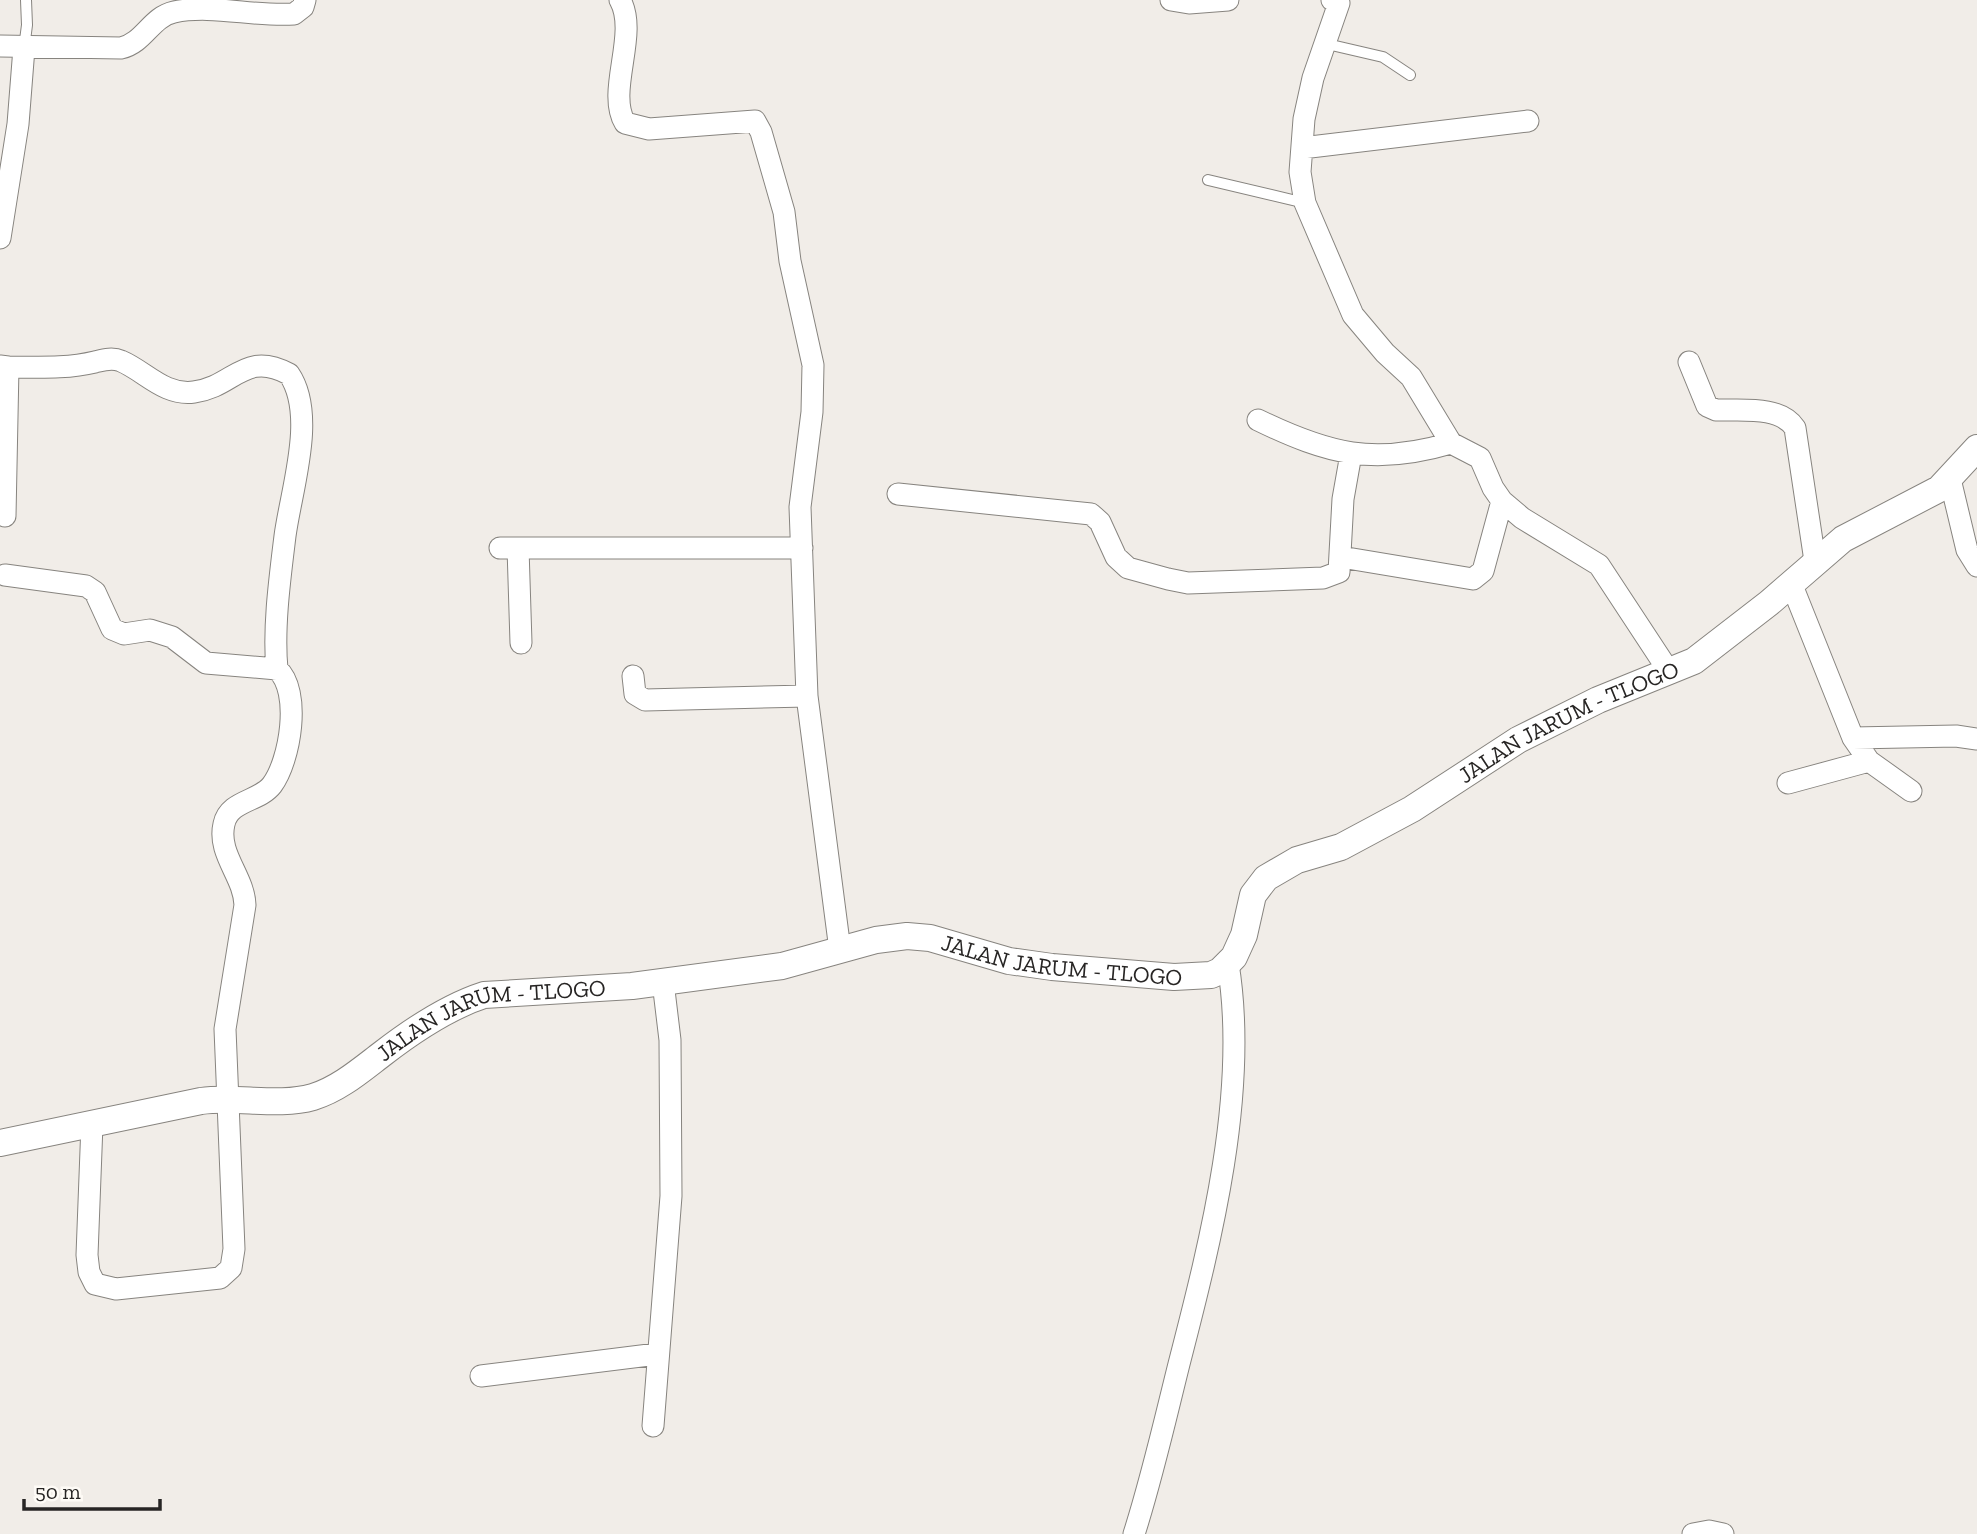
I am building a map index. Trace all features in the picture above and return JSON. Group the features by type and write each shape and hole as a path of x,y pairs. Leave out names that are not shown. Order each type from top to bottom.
{"street":[{"path":"0,46 121,48 138,41 157,21 175,12 293,14 303,7 305,0"},
{"path":"620,0 626,16 620,104 625,123 649,129 755,121 761,132 784,212 790,261 813,365 811,412 800,507 807,696 840,950"},
{"path":"1171,0 1189,3 1228,0"},
{"path":"1337,1 1327,44 1314,78 1300,172 1305,203 1353,315 1385,353 1411,377 1451,443 1480,458 1502,501 1522,518 1599,565 1670,673"},
{"path":"0,238 19,111 24,48"},
{"path":"1302,148 1528,121"},
{"path":"5,516 4,367 66,366 112,358 121,361 149,381 191,393 205,390 254,365 272,365 289,374 297,393 302,434 285,539 275,645 277,669"},
{"path":"1689,362 1707,406 1716,410 1776,413 1788,418 1794,428 1815,561"},
{"path":"1258,420 1308,444 1351,454 1416,453 1451,443"},
{"name":"JALAN JARUM - TLOGO","path":"0,1143 174,1104 226,1098 294,1101 316,1096 346,1081 418,1028 466,1001 484,995 582,991 782,966 889,937 920,936 1009,961 1052,967 1174,977 1211,975 1228,964 1244,935 1253,895 1266,877 1282,867 1341,846 1412,809 1518,740 1598,700 1670,673 1711,648 1843,539 1928,495 1950,479 1977,448"},
{"path":"898,494 1091,514 1100,522 1116,557 1128,568 1188,583 1333,577 1339,572 1343,499 1351,454"},
{"path":"1950,479 1967,550 1977,566"},
{"path":"1341,557 1473,579 1483,571 1502,501"},
{"path":"521,643 509,548 802,548"},
{"path":"5,575 86,586 96,592 112,629 124,634 150,630 172,637 205,663 277,669 286,677 290,692 290,731 280,771 270,788 236,806 225,820 222,834 225,850 244,889 244,916 225,1029 234,1250 231,1268 220,1278 116,1289 95,1284 89,1272 87,1255 92,1124"},
{"path":"1791,583 1853,738 1869,761 1911,792"},
{"path":"633,676 635,694 645,700 807,696"},
{"path":"1853,738 1956,736 1977,739"},
{"path":"1788,783 1869,761"},
{"path":"1135,1534 1212,1232 1235,1054 1235,1003 1228,964"},
{"path":"653,1426 671,1196 670,1040 663,982"},
{"path":"481,1376 657,1354"},
{"path":"1693,1534 1709,1531 1723,1534"}],"lane":[{"path":"24,48 26,0"},
{"path":"1327,44 1383,57 1410,75"},
{"path":"1208,180 1234,183 1305,203"}]}
